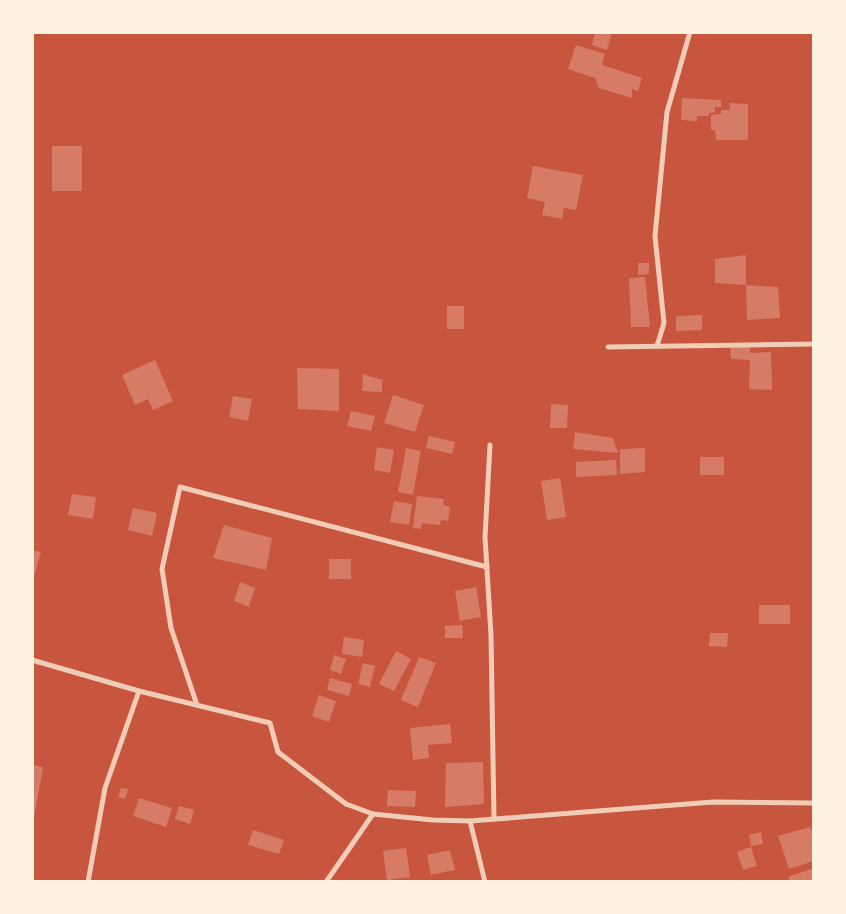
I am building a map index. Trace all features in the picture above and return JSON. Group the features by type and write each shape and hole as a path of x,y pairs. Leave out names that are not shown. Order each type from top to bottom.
{"street":[{"path":"657,346 664,323 655,236 667,112 690,32"},
{"path":"608,346 814,344"},
{"path":"490,444 485,537 491,635 494,819"},
{"path":"198,705 171,628 162,569 180,487 487,567"},
{"path":"32,660 139,691 270,723 278,752 346,804 373,814 433,820 470,821 713,802 814,803"},
{"path":"88,882 105,788 139,691"},
{"path":"326,882 373,814"},
{"path":"470,821 485,882"}],"building":[{"path":"595,32 612,32 607,50 592,45"},
{"path":"576,45 605,54 602,65 642,78 638,91 632,89 632,98 599,88 595,78 568,69"},
{"path":"682,98 721,100 721,107 715,107 715,112 710,113 708,116 697,116 697,121 681,120"},
{"path":"730,103 748,104 748,140 716,140 715,130 711,130 711,115 721,114 721,110 730,110"},
{"path":"52,146 82,146 82,191 52,191"},
{"path":"533,166 583,175 576,210 564,208 562,219 542,215 545,202 527,198"},
{"path":"746,255 746,285 715,283 715,259"},
{"path":"638,263 649,263 649,274 638,275"},
{"path":"645,277 650,327 631,327 629,278"},
{"path":"746,285 778,287 780,318 747,320"},
{"path":"447,306 464,306 464,329 447,329"},
{"path":"702,315 702,330 676,331 676,316"},
{"path":"730,347 750,347 750,353 771,352 772,390 749,389 750,360 731,359"},
{"path":"155,360 173,401 153,410 148,399 135,405 122,375"},
{"path":"297,368 339,369 339,411 298,409"},
{"path":"363,374 382,380 382,392 362,391"},
{"path":"393,395 424,405 415,432 384,423"},
{"path":"233,396 252,399 248,421 229,417"},
{"path":"551,404 568,405 567,428 550,428"},
{"path":"351,411 375,416 371,431 347,426"},
{"path":"575,432 613,438 618,453 573,449"},
{"path":"429,436 455,442 452,454 426,448"},
{"path":"377,447 394,450 390,473 374,470"},
{"path":"406,448 421,451 413,495 398,492"},
{"path":"645,448 645,472 620,474 620,449"},
{"path":"700,457 724,457 724,475 700,475"},
{"path":"616,460 617,475 576,477 576,462"},
{"path":"560,478 566,517 547,520 541,481"},
{"path":"72,494 96,497 93,519 68,515"},
{"path":"417,496 444,499 443,504 450,507 448,521 441,520 440,525 422,523 421,529 413,528"},
{"path":"394,501 412,504 409,525 390,522"},
{"path":"133,508 157,513 152,536 128,530"},
{"path":"224,525 272,538 266,570 213,558"},
{"path":"32,550 41,552 33,580 32,580"},
{"path":"329,559 351,559 351,579 329,579"},
{"path":"240,582 255,588 249,607 234,601"},
{"path":"476,587 481,617 460,621 455,591"},
{"path":"759,605 790,605 790,624 759,624"},
{"path":"462,625 463,638 445,638 445,626"},
{"path":"710,633 728,633 727,647 709,646"},
{"path":"344,637 364,640 362,657 342,654"},
{"path":"396,651 411,659 394,691 379,684"},
{"path":"334,655 346,659 341,674 330,670"},
{"path":"419,657 436,663 418,707 401,700"},
{"path":"363,663 375,666 370,687 358,684"},
{"path":"330,678 352,684 349,696 327,690"},
{"path":"319,695 336,701 329,722 312,716"},
{"path":"450,724 452,743 428,745 429,758 413,760 410,728"},
{"path":"483,762 484,804 445,807 446,763"},
{"path":"32,765 43,767 33,823 32,823"},
{"path":"121,788 128,789 125,799 118,797"},
{"path":"388,790 416,791 415,807 387,806"},
{"path":"139,798 172,808 166,827 133,816"},
{"path":"179,806 194,810 190,824 175,819"},
{"path":"810,827 814,838 814,861 789,869 778,836"},
{"path":"253,830 284,840 279,854 248,845"},
{"path":"761,832 763,844 751,846 749,835"},
{"path":"751,847 757,866 743,870 737,852"},
{"path":"406,848 410,877 387,880 383,851"},
{"path":"450,850 455,870 431,875 427,855"},
{"path":"814,868 814,882 790,882 788,877"}]}
